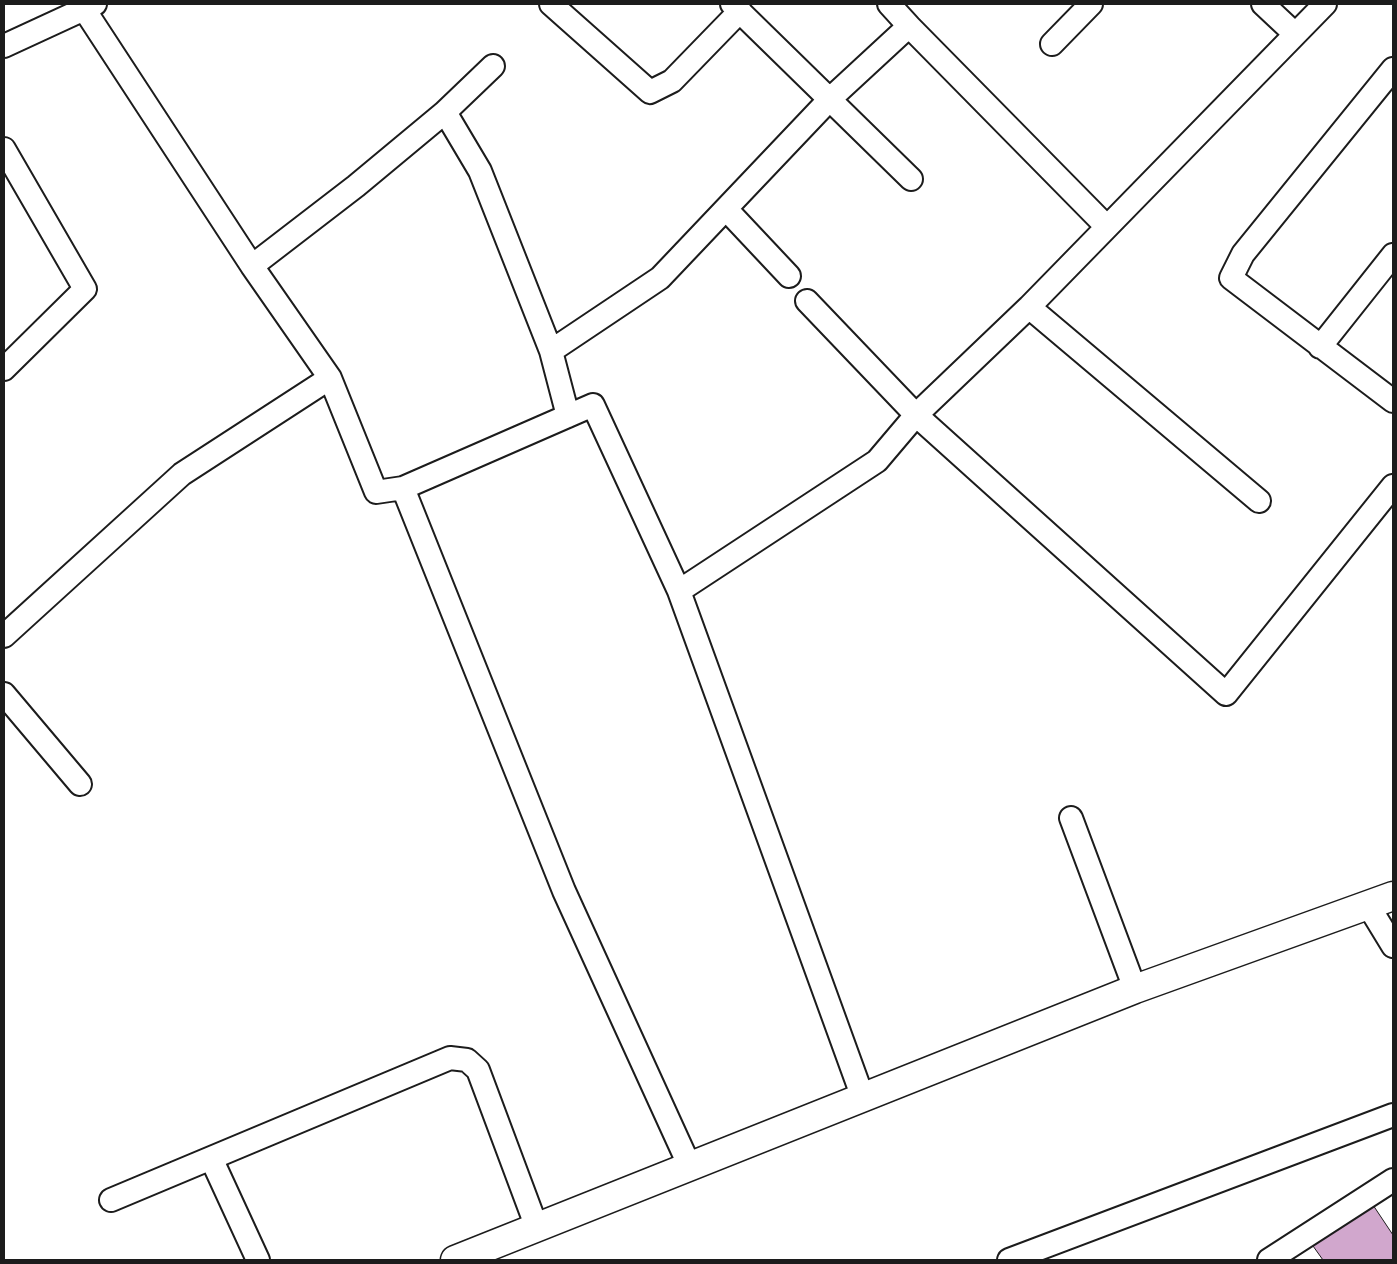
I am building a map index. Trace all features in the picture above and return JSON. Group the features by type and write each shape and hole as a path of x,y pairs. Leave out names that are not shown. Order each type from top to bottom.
{"street":[{"path":"551,4 650,92 672,81 736,8 911,179"},
{"path":"890,4 908,26 1107,227"},
{"path":"1052,44 1091,4"},
{"path":"1263,4 1296,34"},
{"path":"679,590 877,461 916,415 1029,307 1325,4"},
{"path":"4,46 90,6 252,266 330,378 376,492 403,488 593,405 679,590 864,1098"},
{"path":"551,351 660,278 830,99 908,26"},
{"path":"252,266 356,186 445,112 493,66"},
{"path":"1393,69 1242,254 1231,278 1393,401"},
{"path":"445,112 480,171 551,351 568,416"},
{"path":"4,149 85,289 4,369"},
{"path":"726,209 789,276"},
{"path":"1320,347 1393,255"},
{"path":"807,301 916,415 1226,694 1393,486"},
{"path":"1029,307 1259,501"},
{"path":"4,636 182,474 330,378"},
{"path":"403,488 564,891 690,1167"},
{"path":"4,694 80,784"},
{"path":"1071,818 1135,989"},
{"path":"455,1260 1135,989 1393,896"},
{"path":"1368,905 1393,946"},
{"path":"111,1200 450,1058 467,1060 478,1070 536,1228"},
{"path":"1009,1260 1393,1115"},
{"path":"211,1158 258,1260"},
{"path":"1269,1260 1393,1180"}],"building":[{"path":"1373,1205 1393,1235 1393,1260 1323,1260 1313,1246"}]}
